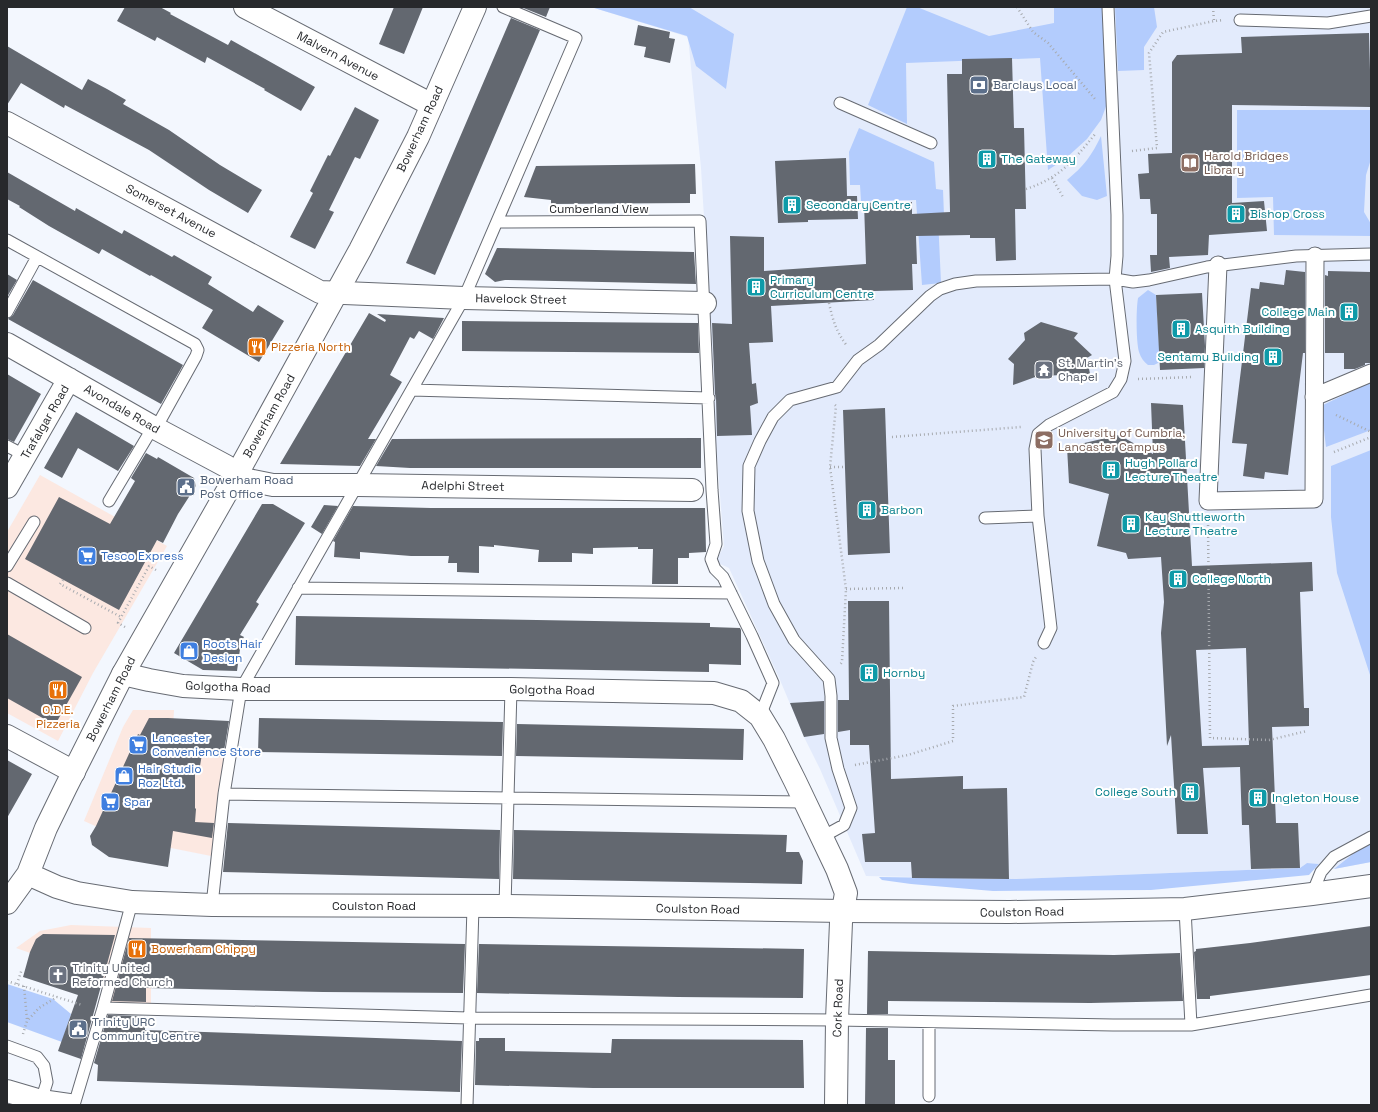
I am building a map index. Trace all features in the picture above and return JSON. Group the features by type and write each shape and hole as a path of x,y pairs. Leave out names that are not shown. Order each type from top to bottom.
{"street":[{"name":"Malvern Avenue","path":"245,7 432,105"},
{"name":"Bowerham Road","path":"7,903 28,874 46,828 123,674 237,474 337,293 418,137 475,7"},
{"name":"Somerset Avenue","path":"7,122 320,292 337,293"},
{"path":"1218,266 1208,501 1314,499 1315,256"},
{"name":"Havelock Street","path":"337,293 464,298 704,303"},
{"name":"Avondale Road","path":"7,344 155,428 226,466 237,474"},
{"path":"1315,401 1371,373"},
{"name":"Trafalgar Road","path":"7,487 70,379"},
{"name":"Adelphi Street","path":"237,474 248,480 273,485 692,490"},
{"name":"Golgotha Road","path":"123,674 183,686 242,689 511,689 714,693 741,701 760,716 795,781 822,837 846,893 844,911"},
{"path":"7,736 74,772"},
{"name":"Coulston Road","path":"28,874 77,894 132,902 212,905 505,906 844,911 1010,912 1185,909 1371,886"},
{"name":"Cork Road","path":"836,1105 837,1020 841,922 844,911"},
{"path":"7,1091 52,1103"}],"lane":[{"path":"212,905 224,794 242,689 464,298 576,38 502,7"},
{"path":"1044,642 1051,628 1038,516 1035,449 1038,434 1049,425 1113,392 1121,379 1125,361 1115,279 1117,256 1117,215 1108,7"},
{"path":"1240,20 1328,23 1371,16"},
{"path":"840,103 931,143"},
{"name":"Cumberland View","path":"497,222 700,221 704,303"},
{"path":"7,240 195,344 198,350 155,428 109,501"},
{"path":"822,837 844,825 851,808 838,769 831,738 831,696 829,679 794,640 774,604 758,561 748,511 749,466 773,417 790,400 837,387 858,360 879,345 930,296 940,289 955,284 976,281 1115,279 1133,282 1149,280 1207,267 1296,256 1371,254"},
{"path":"7,312 37,257"},
{"path":"704,303 712,490 716,544 712,559 715,569 723,577 731,593 773,683 760,716"},
{"path":"412,390 709,398"},
{"path":"7,446 26,456"},
{"path":"985,518 1038,516"},
{"path":"7,566 34,522"},
{"path":"7,583 85,628"},
{"path":"298,588 731,593"},
{"path":"505,906 511,689"},
{"path":"224,794 804,802"},
{"path":"1312,894 1321,872 1334,857 1371,838"},
{"path":"74,1105 103,1008 132,902"},
{"path":"467,1105 473,907"},
{"path":"1185,909 1191,1025"},
{"path":"103,1008 469,1018 837,1020 1191,1025 1371,994"},
{"path":"929,1022 929,1096"},
{"path":"7,1046 37,1057 44,1066 52,1103"}],"path":[{"path":"1017,7 1033,32 1048,43 1089,93 1112,115 1068,166 1052,178 1026,189"},
{"path":"1213,7 1214,21"},
{"path":"1133,151 1157,148 1149,53 1163,32 1214,21 1240,20"},
{"path":"1052,178 1063,197"},
{"path":"829,303 839,335 858,360"},
{"path":"1121,379 1213,376"},
{"path":"827,390 836,406 830,467 846,589 842,662 829,679"},
{"path":"1315,401 1371,432"},
{"path":"892,437 1049,425"},
{"path":"1314,460 1371,437"},
{"path":"830,467 845,467"},
{"path":"1208,501 1210,738 1269,740 1308,731"},
{"path":"125,627 118,623 148,566 157,571"},
{"path":"58,588 63,580"},
{"path":"60,584 121,617"},
{"path":"846,589 903,588"},
{"path":"838,769 908,755 953,741 952,706 1024,697 1033,662"},
{"path":"17,984 22,969"},
{"path":"7,981 82,1005"},
{"path":"18,1050 27,1021 24,986"},
{"path":"27,1021 39,1008 57,997"}],"shaded area":[{"name":"University of Cumbria, Lancaster Campus","path":"591,7 1371,7 1371,862 1334,869 1319,864 1307,863 1300,868 1015,879 866,876 820,769 804,737 729,568 718,563 717,559 724,546 716,444 701,168 688,37"},
{"path":"591,7 689,7 734,34 726,89 696,66 687,36"},
{"path":"907,7 917,7 989,36 1054,23 1054,7 1103,7 1108,101 1101,120 1087,139 1065,159 1048,170 1040,58 906,63 907,124 868,105"},
{"path":"1115,7 1154,7 1157,27 1144,47 1144,70 1118,71"},
{"path":"1237,110 1371,110 1371,159 1366,175 1364,212 1371,224 1371,236 1274,235 1273,197 1237,198"},
{"path":"859,128 934,162 936,189 943,190 944,216 938,217 941,283 922,285 916,200 861,201 860,185 850,185 849,152"},
{"path":"1101,136 1107,196 1097,200 1082,196 1067,180 1087,160"},
{"path":"1148,290 1156,295 1160,362 1154,365 1148,365 1143,360 1139,352 1137,341 1138,298"},
{"path":"1371,382 1371,430 1326,447 1321,406"},
{"path":"1371,450 1371,678 1337,573 1331,517 1331,466"},
{"path":"40,475 167,546 93,673 58,741 7,713 7,532"},
{"path":"133,710 174,710 172,748 224,757 211,856 131,842 84,821 123,727"},
{"path":"1371,844 1371,862 1334,869 1358,850"},
{"path":"1307,863 1319,864 1309,875 1151,890 993,891 911,884 882,880 879,877 1015,879 1300,868"},
{"path":"71,925 151,928 151,1005 100,1004 107,980 16,948 40,931"},
{"path":"7,984 53,999 71,1014 62,1042 7,1022"}],"building":[{"path":"125,7 160,7 171,13 170,14 228,45 231,40 315,87 301,111 207,57 205,63 157,37 155,41 117,21"},
{"path":"394,7 423,7 404,54 379,44"},
{"path":"521,7 550,7 546,17"},
{"path":"511,18 540,30 435,275 406,263"},
{"path":"638,25 670,32 669,38 675,39 670,63 644,57 646,47 634,45"},
{"name":"Harold Bridges Library","path":"1369,33 1371,107 1232,105 1232,203 1264,201 1267,231 1209,235 1208,255 1169,257 1170,268 1151,272 1150,255 1157,255 1157,214 1151,214 1150,199 1140,199 1138,174 1149,173 1148,154 1172,153 1172,62 1177,55 1242,53 1241,37"},
{"path":"7,46 82,90 88,79 107,89 126,100 123,104 169,130 220,165 262,190 248,213 209,190 149,150 65,105 64,108 21,83 7,105"},
{"path":"1012,58 1014,128 1024,128 1026,209 1015,209 1016,260 996,261 995,238 970,238 970,235 916,236 917,264 912,264 913,290 874,291 874,300 771,306 773,342 749,343 752,384 756,383 758,403 750,406 752,435 717,436 712,323 732,324 730,236 764,237 764,271 866,264 864,203 912,202 912,214 950,212 947,74 962,74 962,59"},
{"path":"355,107 379,120 360,159 355,157 329,210 334,212 315,249 290,237 313,193 310,191 328,155 330,156"},
{"name":"Secondary Centre","path":"846,158 847,196 857,196 858,219 808,220 808,222 778,223 775,161"},
{"path":"695,164 696,194 690,194 690,203 551,204 551,200 524,197 536,166"},
{"path":"7,172 75,211 76,208 122,234 124,230 172,257 174,255 212,277 208,284 253,312 258,305 284,321 259,362 202,328 213,310 102,249 99,254 49,226 7,199"},
{"path":"497,248 694,252 696,284 505,280 495,282 485,274"},
{"name":"Sentamu Building","path":"1286,270 1305,272 1305,353 1303,353 1288,475 1265,472 1264,479 1243,476 1247,444 1232,443 1251,288 1259,289 1260,282 1284,285"},
{"name":"College Main","path":"1328,271 1371,272 1371,363 1365,363 1365,365 1355,369 1344,369 1344,353 1325,353 1325,275 1328,276"},
{"path":"7,274 17,280 7,297"},
{"path":"33,280 183,365 161,404 8,319 13,315"},
{"name":"Asquith Building","path":"1202,293 1205,346 1204,368 1160,370 1156,295"},
{"path":"369,313 385,322 386,320 377,314 444,318 433,339 419,331 414,339 410,337 390,375 402,382 368,439 376,439 360,466 280,464"},
{"path":"462,321 698,323 699,353 462,351"},
{"path":"1041,322 1078,333 1074,338 1092,355 1087,358 1090,374 1038,376 1013,385 1014,364 1008,359 1025,340 1024,333"},
{"path":"7,374 41,394 14,442 7,439"},
{"path":"1151,403 1183,405 1192,566 1312,562 1313,591 1300,592 1304,708 1309,708 1309,726 1272,727 1276,823 1298,823 1300,868 1251,869 1249,825 1242,825 1240,767 1203,768 1208,834 1177,834 1171,735 1167,746 1161,633 1164,602 1161,557 1128,559 1126,553 1097,546 1109,494 1069,483 1067,447 1119,435 1153,454","holes":["1246,648 1249,745 1202,746 1196,650"]},
{"name":"Barbon","path":"885,408 890,553 848,555 843,410"},
{"path":"76,412 134,446 118,471 78,448 62,478 44,468"},
{"path":"701,438 701,468 410,468 376,466 392,439"},
{"name":"Tesco Express","path":"146,453 157,459 158,457 194,478 196,486 178,514 163,543 157,540 119,610 25,559 59,497 110,524 135,481 131,478"},
{"path":"262,504 273,504 305,523 256,602 259,604 240,635 244,637 241,642 237,671 203,670 174,653"},
{"path":"324,505 338,506 322,534 311,527"},
{"path":"353,506 431,508 705,508 706,552 689,553 689,558 678,558 678,584 652,584 653,549 638,549 638,547 593,548 593,554 572,553 572,562 538,562 539,550 494,545 494,547 479,546 479,573 457,572 457,563 448,563 449,556 411,556 360,552 360,559 334,557 335,542 333,541"},
{"path":"848,601 889,601 891,779 963,776 963,789 1007,788 1009,879 912,878 911,862 865,862 862,834 875,833 869,745 850,745 850,730 838,732 838,700 849,700"},
{"path":"296,616 710,623 710,627 740,628 741,665 709,664 709,672 295,665"},
{"path":"7,634 82,677 55,725 7,698"},
{"path":"824,701 824,734 804,737 790,703"},
{"path":"149,718 229,721 223,757 202,754 200,766 195,765 195,822 214,823 212,838 173,831 168,867 109,857 92,845 90,836 138,734 140,735"},
{"path":"259,718 503,722 502,756 258,752"},
{"path":"517,724 744,729 743,760 516,756"},
{"path":"7,760 32,774 7,818"},
{"path":"228,823 500,830 499,879 223,872"},
{"path":"514,830 787,835 786,852 799,852 803,861 802,884 513,879"},
{"path":"1371,926 1371,975 1210,996 1210,999 1197,999 1194,952 1196,949"},
{"path":"43,934 115,935 81,1059 58,1051 78,995 23,977 30,952 36,939"},
{"path":"129,938 465,944 463,993 323,992 146,988 146,1002 112,1001"},
{"path":"479,944 804,949 803,998 477,993"},
{"path":"868,951 1114,955 1180,953 1183,1001 1090,1003 888,1001 888,1014 867,1014"},
{"path":"108,1015 145,1016 145,1030 462,1041 460,1092 97,1081 98,1065 94,1063"},
{"path":"866,1028 888,1028 888,1060 895,1060 895,1105 865,1105"},
{"path":"479,1038 505,1038 505,1051 611,1053 612,1039 803,1040 804,1088 593,1088 475,1085 476,1041 479,1041"}],"place":[{"name":"Barclays Local","path":"979,85"},
{"name":"The Gateway","path":"987,159"},
{"name":"Harold Bridges Library","path":"1190,163"},
{"name":"Secondary Centre","path":"792,205"},
{"name":"Bishop Cross","path":"1236,214"},
{"name":"Primary Curriculum Centre","path":"756,287"},
{"name":"College Main","path":"1349,312"},
{"name":"Asquith Building","path":"1181,329"},
{"name":"Pizzeria North","path":"257,347"},
{"name":"Sentamu Building","path":"1273,357"},
{"name":"St. Martin's Chapel","path":"1044,370"},
{"name":"University of Cumbria, Lancaster Campus","path":"1044,440"},
{"name":"Hugh Pollard Lecture Theatre","path":"1111,470"},
{"name":"Bowerham Road Post Office","path":"186,487"},
{"name":"Barbon","path":"867,510"},
{"name":"Kay Shuttleworth Lecture Theatre","path":"1131,524"},
{"name":"Tesco Express","path":"87,556"},
{"name":"College North","path":"1178,579"},
{"name":"Roots Hair Design","path":"189,651"},
{"name":"Hornby","path":"869,673"},
{"name":"O.D.E. Pizzeria","path":"58,690"},
{"name":"Lancaster Convenience Store","path":"138,745"},
{"name":"Hair Studio Roz Ltd.","path":"124,776"},
{"name":"College South","path":"1190,792"},
{"name":"Ingleton House","path":"1258,798"},
{"name":"Spar","path":"110,802"},
{"name":"Bowerham Chippy","path":"137,949"},
{"name":"Trinity United Reformed Church","path":"58,975"},
{"name":"Trinity URC Community Centre","path":"78,1029"}]}
